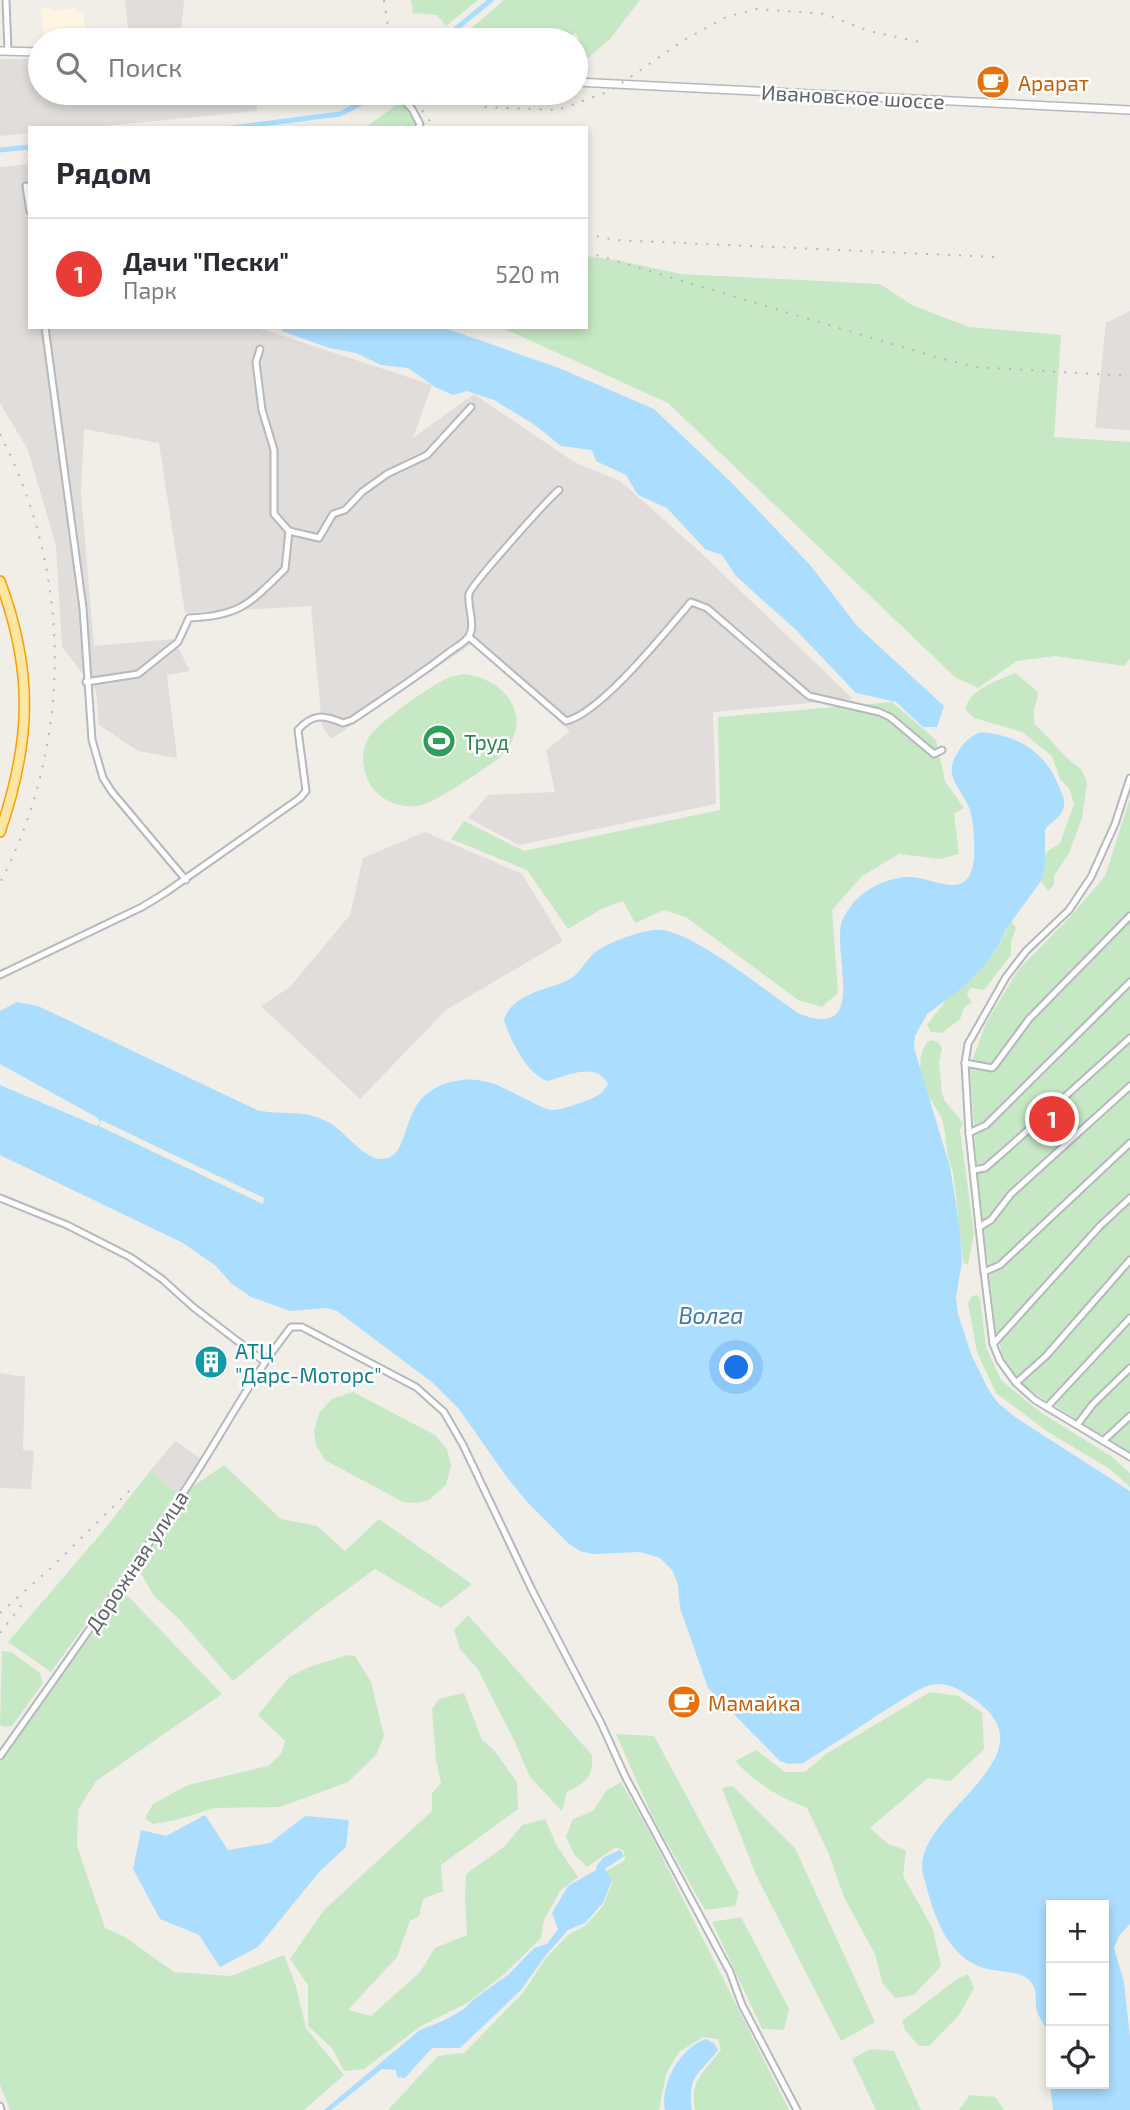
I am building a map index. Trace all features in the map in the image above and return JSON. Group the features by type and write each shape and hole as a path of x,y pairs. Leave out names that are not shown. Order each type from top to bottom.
{"highway":[{"path":"0,581 18,647 26,700 21,756 0,832"}],"street":[{"path":"6,0 4,51 28,52"},
{"name":"Ивановское шоссе","path":"588,83 1130,110"},
{"path":"408,105 419,126"},
{"path":"26,186 28,198"},
{"path":"45,329 83,608 92,740 103,778 112,792 186,880"},
{"path":"260,349 257,362 262,410 274,450 274,514 289,531 319,538 333,514 345,510 362,492 387,474 427,454 471,407"},
{"path":"0,975 142,907 186,880 300,798 306,791 298,730 307,720 327,716 343,723 352,720 469,637 469,593 472,585 491,567 544,502 559,490"},
{"path":"86,682 138,674 178,642 189,618 217,617 249,604 285,569 289,531"},
{"path":"469,637 566,721 575,719 612,690 691,602 707,608 809,696 879,712 890,717 934,754 942,750"},
{"path":"1130,778 1115,824 1091,877 1069,909 1026,951 1006,977 968,1044 965,1063 969,1133 984,1272 993,1344 1000,1361 1016,1383 1047,1407 1130,1457"},
{"path":"965,1063 992,1068 1029,1019 1130,916"},
{"path":"969,1133 986,1125 1130,982"},
{"path":"973,1170 985,1168 1130,1038"},
{"path":"979,1227 990,1220 1011,1194 1130,1086"},
{"path":"984,1272 1000,1265 1130,1143"},
{"path":"0,1198 67,1225 130,1257 162,1279 265,1362"},
{"path":"993,1344 1100,1226 1130,1198"},
{"path":"1016,1383 1046,1356 1130,1259"},
{"path":"1047,1407 1130,1318"},
{"name":"Дорожная улица","path":"0,1756 133,1569 265,1362 291,1327 302,1327 416,1387 444,1412 463,1445 625,1776 730,1972 742,2005 797,2110"},
{"path":"1077,1425 1093,1404 1130,1367"},
{"path":"1103,1441 1130,1416"}],"shaded area":[{"path":"125,0 184,0 181,28 128,28"},
{"path":"51,8 52,11 76,8 77,12 83,11 85,28 43,28 41,9"},
{"path":"0,59 28,59 28,105 257,105 257,111 105,126 28,126 28,133 0,136"},
{"path":"28,164 28,329 268,331 432,385 413,438 474,394 574,462 620,481 699,551 853,699 713,712 716,804 519,845 468,818 488,795 555,792 546,750 570,731 473,643 331,739 322,726 311,606 185,613 159,443 84,429 81,493 94,646 174,639 190,671 167,675 177,758 138,751 99,725 96,690 62,647 56,546 28,450 0,403 0,167"},
{"path":"1130,311 1130,430 1095,428 1106,323"},
{"path":"425,832 522,874 563,941 446,1010 360,1099 261,1006 290,987 350,915 363,858"},
{"path":"0,1373 25,1377 23,1450 34,1451 31,1489 0,1488"},
{"path":"175,1441 201,1459 177,1493 150,1471"}],"green space":[{"path":"411,0 478,0 446,26 437,15 413,13"},
{"path":"504,0 640,0 611,38 588,58 588,28 471,28"},
{"path":"396,105 402,105 418,126 368,126"},
{"path":"588,256 681,274 880,284 912,305 969,327 1061,335 1054,437 1130,442 1130,659 1124,666 1055,656 1017,661 978,688 955,677 668,403 504,329 588,329"},
{"path":"1015,673 1037,691 1034,723 1081,769 1087,782 1082,818 1069,853 1054,876 1054,885 1048,891 1041,881 1046,852 1060,843 1074,804 1069,788 1060,779 1052,756 1022,732 974,718 965,709 978,691"},
{"name":"Труд","path":"464,674 489,682 500,688 508,697 514,707 516,719 510,745 486,767 425,804 406,806 384,798 371,786 364,770 363,754 368,739 381,724 418,696 448,678"},
{"path":"892,702 936,740 945,781 964,808 954,814 959,854 940,859 899,854 862,876 832,910 838,993 822,1007 798,1000 686,917 664,910 635,923 623,901 603,908 568,929 527,870 451,839 464,821 524,851 720,810 718,717"},
{"path":"1130,798 1130,1453 1020,1384 1003,1357 996,1332 977,1171 970,1066 986,1023 1018,970 1105,876"},
{"path":"1011,921 1016,928 1011,941 1011,955 984,990 971,988 968,991 967,995 972,1002 964,1008 960,1019 942,1033 931,1032 927,1025 948,998 965,986 983,967"},
{"path":"930,1040 938,1042 942,1048 939,1062 942,1094 963,1123 960,1130 974,1233 968,1265 963,1259 953,1171 947,1153 943,1122 929,1097 922,1075 922,1052"},
{"path":"977,1295 980,1298 986,1347 1001,1380 1040,1412 1111,1456 1130,1473 1130,1487 1110,1469 1048,1432 996,1393 977,1352 968,1303 972,1296"},
{"path":"353,1392 435,1435 447,1449 451,1466 446,1485 429,1500 403,1502 325,1460 316,1445 314,1431 319,1413 332,1399"},
{"path":"224,1465 281,1519 317,1526 345,1551 379,1519 472,1584 441,1608 375,1569 315,1613 233,1681 179,1619 155,1597 137,1567 189,1489"},
{"path":"150,1471 177,1493 51,1672 8,1642 104,1530"},
{"path":"123,1591 222,1694 96,1781 78,1810 77,1846 105,1928 125,1937 174,1972 231,1976 284,1955 295,1983 306,2028 344,2075 304,2110 10,2110 0,2085 0,1760"},
{"path":"468,1615 592,1755 590,1774 579,1786 567,1792 562,1811 530,1777 477,1668 460,1649 454,1630"},
{"path":"2,1651 11,1652 40,1673 43,1683 12,1726 5,1727 0,1725"},
{"path":"347,1655 355,1656 371,1682 384,1736 376,1755 348,1782 280,1807 215,1808 153,1824 145,1818 153,1804 188,1785 268,1766 281,1754 285,1741 258,1715 289,1677 309,1667"},
{"path":"930,1692 959,1696 982,1713 984,1749 951,1781 928,1778 870,1828 888,1844 906,1850 903,1876 933,1929 941,1966 914,1995 895,1998 882,1982 875,1954 844,1897 828,1852 807,1808 768,1789 735,1761 756,1750 785,1772 805,1772 826,1754"},
{"path":"464,1693 482,1740 493,1749 517,1782 518,1809 441,1865 443,1891 423,1899 419,1916 410,1921 397,1957 348,2010 371,2016 420,1972 435,1948 467,1935 466,1874 505,1846 522,1825 545,1819 557,1846 578,1877 560,1891 544,1920 541,1938 502,1976 467,2003 421,2026 364,2069 344,2071 332,2048 308,2026 308,1985 290,1959 324,1910 432,1811 432,1793 441,1783 432,1709 439,1699"},
{"path":"616,1734 654,1736 739,1893 735,1906 705,1910 654,1820"},
{"path":"621,1782 651,1835 789,2110 695,2110 696,2083 721,2049 718,2039 703,2037 679,2052 666,2074 659,2110 388,2110 438,2056 464,2053 522,1994 546,1958 569,1934 585,1926 603,1906 612,1883 605,1872 625,1860 624,1851 616,1847 587,1867 574,1854 566,1837 573,1819 593,1811 606,1791"},
{"path":"733,1786 795,1848 875,2022 841,2041 756,1875 722,1788"},
{"path":"741,1917 789,2009 784,2030 762,2029 712,1922"},
{"path":"968,1974 974,1988 959,2015 929,2046 919,2046 905,2030 902,2021 957,1979"},
{"path":"870,2049 894,2051 921,2110 876,2110 852,2059"},
{"path":"970,2095 995,2097 1004,2110 959,2110"}],"water":[{"path":"448,329 559,368 654,409 731,482 811,566 857,626 944,706 937,727 923,727 896,702 856,693 796,630 736,576 722,555 705,549 667,508 638,495 626,475 596,461 592,450 561,446 535,425 494,400 467,391 453,395 435,387 408,368 381,365 356,353 329,348 282,331"},
{"name":"Волга","path":"981,732 995,734 1030,748 1054,776 1063,797 1064,807 1045,830 1045,866 1041,881 1006,929 997,948 983,967 965,986 927,1014 915,1036 914,1048 950,1167 962,1262 956,1297 958,1314 971,1354 988,1389 998,1403 1015,1417 1130,1491 1130,1924 1119,1936 1114,1948 1124,1982 1130,2037 1130,2110 1053,2110 1051,2089 1109,2089 1109,1900 1046,1900 1046,2028 1038,2014 1034,1988 1029,1980 1015,1973 975,1965 955,1949 940,1927 922,1870 927,1846 941,1824 980,1781 994,1759 1000,1738 992,1716 966,1694 944,1685 930,1685 803,1763 789,1764 780,1761 708,1688 680,1608 678,1584 672,1570 660,1558 640,1552 593,1554 580,1551 569,1544 528,1503 506,1476 459,1409 433,1383 337,1311 327,1308 290,1311 251,1297 232,1284 216,1266 183,1243 0,1155 0,1085 97,1126 100,1123 98,1118 0,1064 0,1011 17,1002 38,1006 257,1110 320,1118 336,1127 369,1155 382,1159 393,1155 400,1147 415,1108 425,1096 440,1086 462,1080 481,1081 499,1086 552,1110 583,1102 606,1088 608,1084 597,1073 581,1072 548,1081 540,1077 520,1055 504,1020 508,1011 523,998 570,979 595,952 630,936 655,930 675,933 731,965 798,1013 820,1019 833,1016 841,1007 843,993 841,925 856,900 868,890 891,880 906,877 957,885 965,881 971,873 974,834 970,810 952,776 953,761 970,737"},
{"path":"205,1815 228,1850 270,1843 305,1816 349,1820 346,1847 320,1871 258,1947 220,1967 199,1935 160,1919 133,1869 141,1830 166,1836"},
{"path":"620,1850 624,1856 605,1869 612,1880 603,1903 585,1923 568,1930 521,1990 460,2048 432,2048 405,2078 397,2077 396,2070 382,2069 331,2110 324,2110 420,2030 464,2009 509,1974 534,1948 547,1944 558,1929 552,1913 568,1886 596,1870 604,1857"},
{"path":"705,2039 714,2043 718,2050 693,2082 692,2110 665,2110 666,2089 674,2068 688,2051"}],"pier":[{"path":"101,1120 264,1198 263,1204 99,1126"}],"waterway":[{"path":"457,28 491,0"},
{"path":"247,126 340,114 357,105"},
{"path":"0,150 28,147"}],"railway":[{"path":"384,0 388,28"},
{"path":"588,99 610,91 684,40 726,17 757,9 825,14 869,31 920,42"},
{"path":"418,105 434,126"},
{"path":"477,105 558,110 572,105"},
{"path":"588,234 615,240 996,257"},
{"path":"588,253 976,367 1130,376"},
{"path":"0,434 24,488 41,544 51,601 55,658 51,716 41,773 24,829 0,883"},
{"path":"0,1613 53,1566 133,1487"},
{"path":"0,1633 24,1602"}],"place":[{"name":"Арарат","path":"993,82"},
{"name":"Труд","path":"439,741"},
{"name":"Дачи \"Пески\"","path":"1052,1119"},
{"name":"АТЦ \"Дарс-Моторс\"","path":"211,1362"},
{"name":"Мамайка","path":"684,1702"}]}
